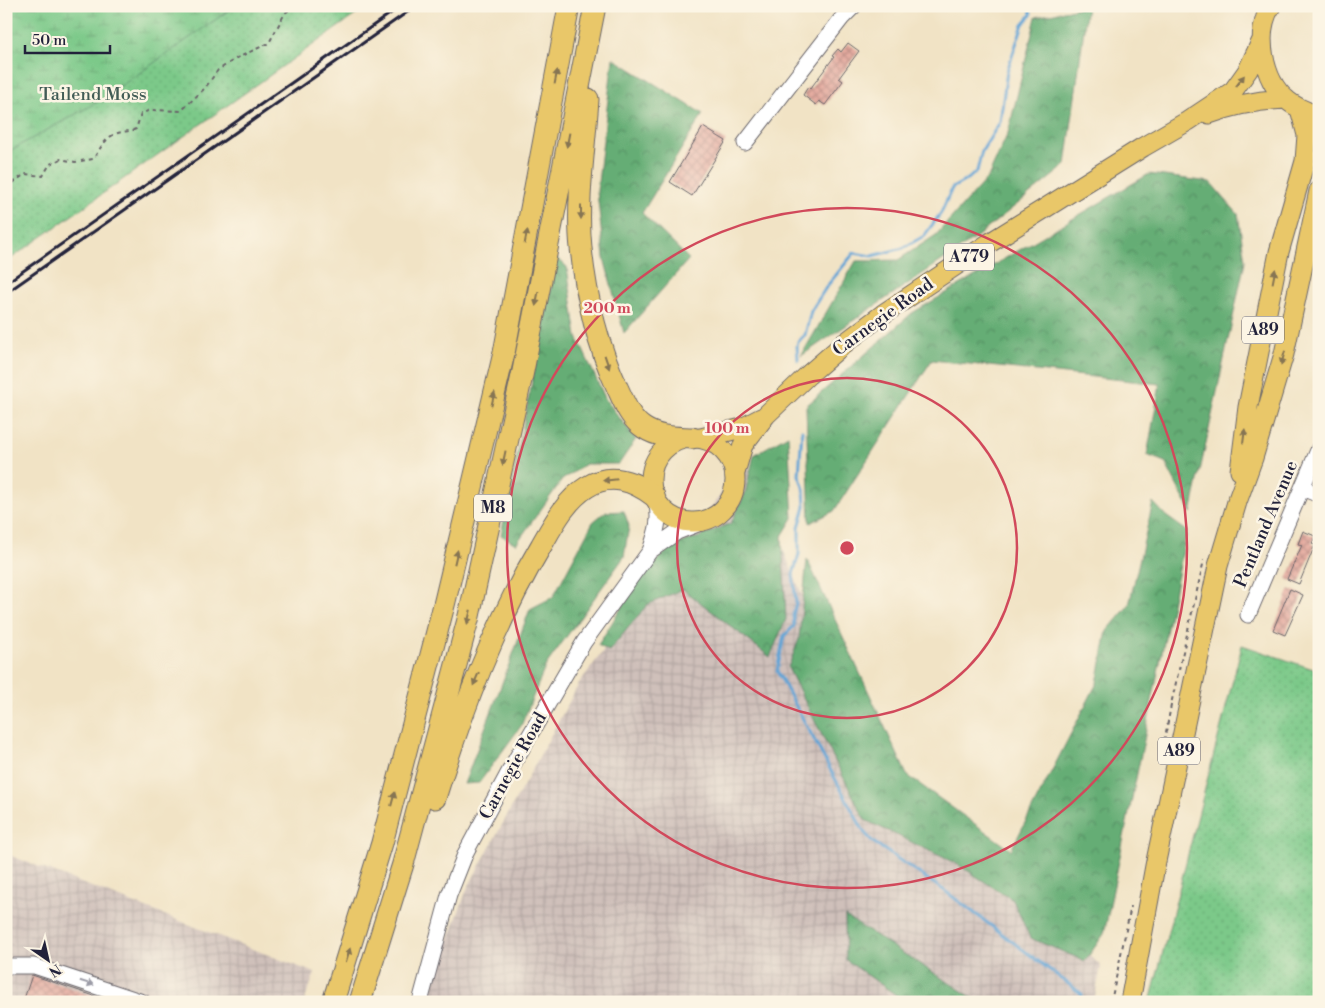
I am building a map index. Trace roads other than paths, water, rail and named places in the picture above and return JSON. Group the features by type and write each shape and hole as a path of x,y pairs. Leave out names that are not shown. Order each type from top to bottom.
{"highway":[{"name":"M8","path":"333,1002 382,843 445,601 504,353 569,6"},
{"name":"M8","path":"595,6 581,202 581,246 592,316 610,373 635,420 643,428 655,434 668,437 696,438"},
{"name":"M8","path":"360,1002 403,864 469,616 523,371 595,6"},
{"path":"370,1002 438,787 472,690 520,581 564,509 588,487 605,480 621,480 639,485 655,498"}],"main road":[{"path":"1258,6 1262,33"},
{"name":"A89","path":"1236,502 1248,407 1279,252 1305,161 1307,135 1293,104 1269,74 1263,59 1262,33 1267,12 1271,6"},
{"name":"Carnegie Road","path":"735,473 743,445 766,415 840,348 883,314 1006,232 1188,121 1233,91 1248,70 1262,33"},
{"name":"Carnegie Road","path":"1188,121 1246,104 1267,100 1293,104"},
{"path":"1293,104 1319,116"},
{"name":"A89","path":"1130,1002 1155,866 1218,566 1236,502 1253,458 1284,354 1319,191"},
{"name":"Carnegie Road","path":"696,438 742,428 766,415"},
{"path":"696,438 715,444 727,454 735,473"},
{"name":"A779","path":"655,498 651,483 652,469 658,457 667,447 679,440 696,438"},
{"name":"A779","path":"708,520 721,512 730,501 735,488 735,473"},
{"path":"655,498 663,510 673,518 684,522 708,520"}],"street":[{"path":"746,143 842,18 854,6"},
{"name":"Pentland Avenue","path":"1248,615 1319,448"},
{"path":"1302,488 1319,495"},
{"name":"Carnegie Road","path":"650,551 659,518 655,498"},
{"name":"Carnegie Road","path":"420,1002 449,895 466,852 517,757 584,642 650,551 676,532 708,520"},
{"path":"6,966 34,966 143,1002"}],"waterway":[{"path":"798,360 798,342 805,335 811,311 827,286 854,253 872,256 903,248 924,236 941,213 952,188 968,179 977,171 982,151 1000,122 1007,71 1023,24 1031,15 1030,6"},
{"path":"802,430 799,475 804,489 805,507 799,527 799,554 793,574 796,603 793,615 794,626 784,636 777,671 864,832 873,842 945,891 1082,994 1081,1002"}],"railway":[{"path":"6,283 401,6"},
{"path":"6,293 416,6"}],"park label":[{"name":"Tailend Moss","path":"93,94"}]}
